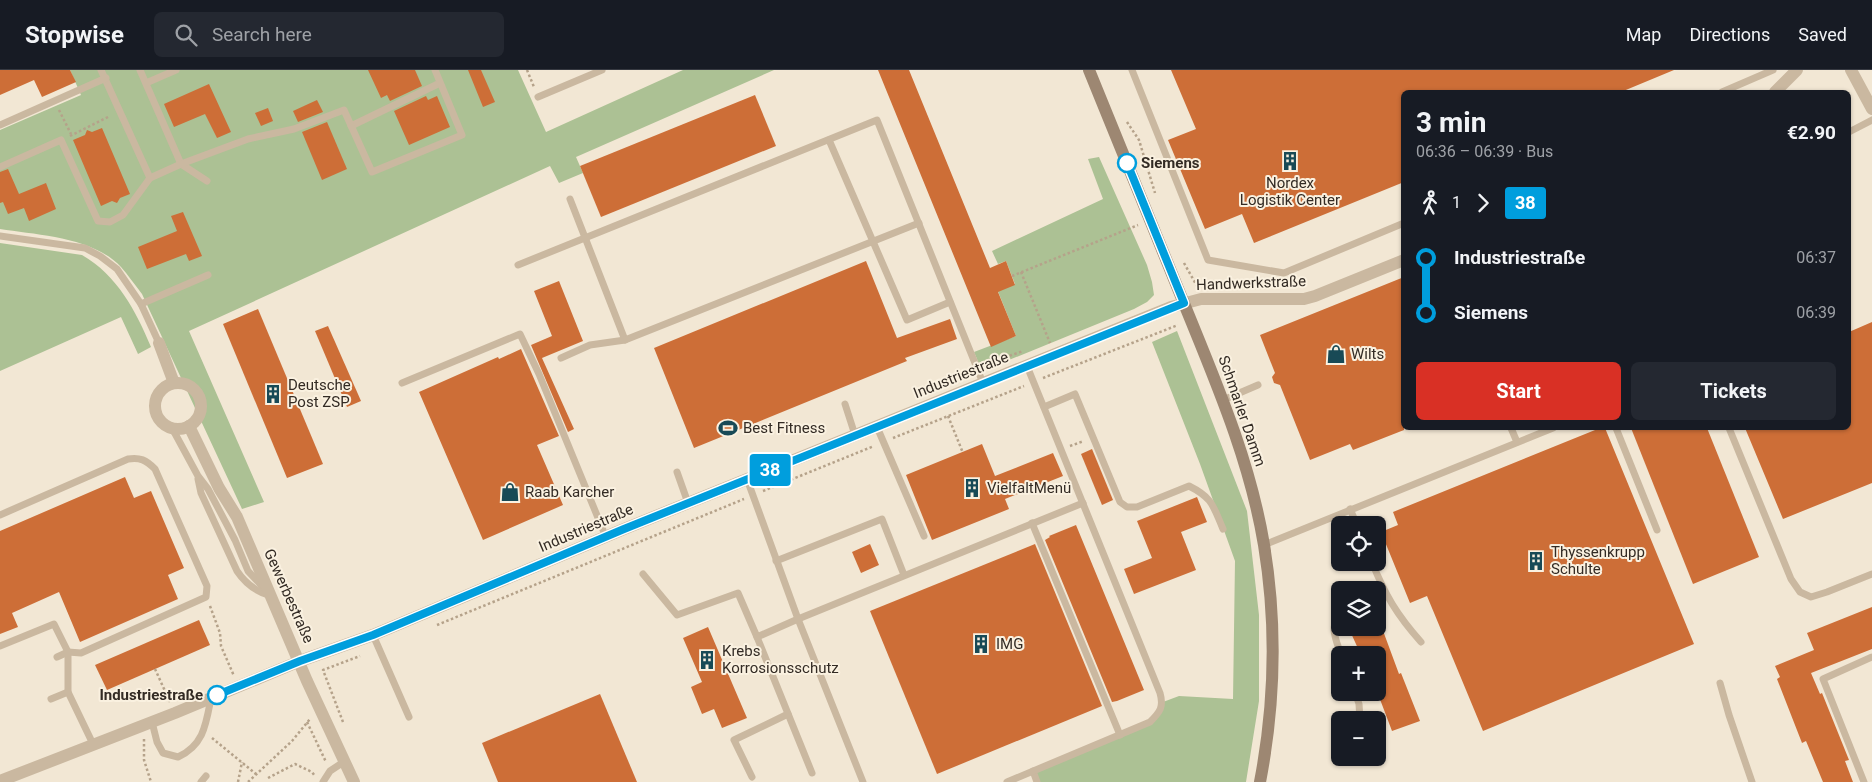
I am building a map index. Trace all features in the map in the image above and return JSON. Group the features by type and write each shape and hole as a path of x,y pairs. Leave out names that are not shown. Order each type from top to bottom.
{"street":[{"name":"Schmarler Damm","path":"1089,70 1223,400 1245,465 1264,545 1273,651 1270,718 1260,782"},
{"path":"1777,90 1797,70"},
{"path":"1851,70 1872,109"},
{"name":"Handwerkstraße","path":"1184,303 1201,299 1304,299 1401,261"},
{"name":"Industriestraße","path":"0,781 300,661 373,635 688,503 1184,303"},
{"path":"159,344 174,383"},
{"path":"174,383 183,383 190,386 199,397 200,411 197,418 189,426 180,429 172,428 160,421 155,408 158,394 163,388 174,383"},
{"name":"Gewerbestraße","path":"189,426 219,488 237,517 354,782"}],"lane":[{"path":"101,70 150,178"},
{"path":"140,70 181,164 207,180"},
{"path":"146,83 176,70"},
{"path":"0,167 61,140 98,221 110,222 123,215 150,178 181,164 248,139 294,129 344,110 372,172 462,135 435,70"},
{"path":"538,96 602,70"},
{"path":"1132,70 1208,260 1284,273 1401,224"},
{"path":"1727,90 1773,70"},
{"path":"0,125 106,78"},
{"path":"351,126 440,83"},
{"path":"518,265 877,120 983,384"},
{"path":"1851,131 1872,120"},
{"path":"829,140 907,320 950,302"},
{"path":"570,199 625,340"},
{"path":"561,358 590,344 625,340 919,224"},
{"path":"0,236 85,248 100,256 117,269 142,304 159,344"},
{"path":"142,304 208,275"},
{"path":"402,383 520,334 539,374 603,530"},
{"path":"1007,782 1150,722 1158,714 1163,702 1027,366"},
{"path":"1223,400 1258,385"},
{"path":"1044,407 1076,394 1120,502 1128,507 1137,507 1189,486 1211,500 1223,529"},
{"path":"845,404 855,435"},
{"path":"877,427 924,536"},
{"path":"172,428 198,476 208,489 235,540 248,571 272,596"},
{"path":"1512,430 1516,442"},
{"path":"1264,545 1546,430"},
{"path":"1617,430 1657,530"},
{"path":"1730,430 1791,579 1800,592 1811,597 1872,574"},
{"path":"0,515 128,459 138,458 147,462 155,469 207,586 206,598 81,653 68,652 56,656"},
{"path":"677,472 688,503"},
{"path":"198,476 201,493 237,571 242,579 261,593 272,596"},
{"path":"747,479 798,619 863,782"},
{"path":"758,637 904,575 1083,503"},
{"path":"1350,509 1353,516"},
{"path":"776,561 882,519 904,575"},
{"path":"1032,523 1120,735"},
{"path":"643,574 677,615 738,593 758,637 812,773"},
{"path":"1386,599 1421,642"},
{"path":"0,646 54,624 68,652 68,692 93,744"},
{"path":"373,635 409,718"},
{"path":"1864,782 1823,679 1872,657"},
{"path":"1720,684 1752,782"},
{"path":"51,699 68,692"},
{"path":"148,723 163,752 178,758 190,751 203,731 211,698"},
{"path":"752,777 734,740 788,714"},
{"path":"323,782 330,770 345,762"},
{"path":"1033,771 1037,782"}],"path":[{"path":"527,70 538,96"},
{"path":"55,101 71,135"},
{"path":"61,140 120,111"},
{"path":"1012,276 1139,224"},
{"path":"1022,272 1055,355"},
{"path":"459,616 753,495 1191,319"},
{"path":"948,416 963,453"},
{"path":"1062,450 1094,437"},
{"path":"206,598 220,633 221,646 227,661"},
{"path":"155,669 165,691"},
{"path":"324,670 346,730 333,735"},
{"path":"248,782 292,741 320,708"},
{"path":"307,722 330,770"},
{"path":"148,723 144,760 151,782"},
{"path":"203,731 257,775"},
{"path":"238,782 242,762"},
{"path":"268,778 295,764 312,772 319,782"}],"green space":[{"path":"70,70 518,70 546,132 683,70 774,70 576,157 583,173 559,183 550,166 189,331 264,502 242,509 142,294 121,267 96,249 80,243 0,229 0,130 81,95"},
{"path":"1099,157 1147,265 1154,295 1147,302 1134,309 982,371 974,352 1016,336 995,284 1001,290 1015,284 1006,261 998,264 992,251 1103,199 1088,159"},
{"path":"0,243 82,255 94,263 115,283 124,295 139,320 151,347 138,354 121,317 0,371"},
{"path":"1177,331 1247,511 1259,615 1259,701 1246,782 1037,782 1033,771 1150,722 1163,702 1179,696 1233,699 1235,561 1200,464 1152,342"}],"building":[{"path":"0,70 70,70 76,82 42,97 34,80 0,95"},
{"path":"368,70 415,70 422,86 390,101 387,95 381,98"},
{"path":"468,70 481,70 495,102 483,107"},
{"path":"878,70 909,70 990,268 1006,261 1015,285 998,292 1016,336 991,347"},
{"name":"Nordex Logistik Center","path":"1171,70 1674,70 1626,90 1401,90 1401,183 1254,243 1242,214 1205,229 1168,140 1196,129"},
{"path":"209,84 231,132 217,138 205,114 174,127 164,104"},
{"path":"755,95 776,146 601,217 580,166"},
{"path":"426,96 428,100 437,96 450,127 409,145 394,111"},
{"path":"317,100 323,112 298,122 293,111"},
{"path":"268,108 273,121 261,126 255,113"},
{"path":"327,122 347,169 322,180 302,132"},
{"path":"102,128 130,194 120,198 117,203 112,201 101,206 73,140 85,135 87,130 92,132"},
{"path":"8,169 19,194 46,183 56,209 29,221 24,208 8,214 3,202 0,203 0,172"},
{"path":"183,212 202,256 189,261 186,254 147,269 138,247 177,231 171,216"},
{"path":"866,261 897,338 950,319 957,339 905,358 907,361 694,448 654,348"},
{"name":"Wilts","path":"1401,278 1401,430 1404,430 1353,450 1350,444 1310,460 1280,385 1274,383 1272,377 1275,373 1260,335"},
{"path":"559,281 583,341 542,358 574,429 568,432 531,345 552,336 534,291"},
{"name":"Deutsche Post ZSP","path":"258,309 323,464 287,478 223,324"},
{"path":"1872,322 1872,483 1783,519 1746,430 1851,430 1851,331"},
{"path":"328,326 361,401 347,407 315,331"},
{"path":"521,349 559,436 537,445 563,505 483,540 419,392 498,357 499,359"},
{"name":"Thyssenkrupp Schulte","path":"1595,430 1606,430 1694,644 1483,731 1427,596 1410,603 1386,544 1386,530 1398,525 1393,512"},
{"name":"Thyssenkrupp Schulte","path":"1632,430 1708,430 1759,557 1693,584"},
{"name":"VielfaltMenü","path":"982,444 995,476 1053,453 1063,476 1005,499 1009,509 932,540 906,475"},
{"path":"1092,449 1113,500 1102,505 1081,454"},
{"path":"125,477 134,498 151,491 184,568 168,575 178,599 80,642 59,592 12,613 18,627 0,634 0,531"},
{"path":"1197,497 1207,522 1181,532 1196,570 1134,594 1124,569 1152,558 1137,521"},
{"path":"1076,525 1144,690 1117,701 1112,702 1045,540 1049,536"},
{"path":"870,544 879,565 861,573 852,552"},
{"name":"IMG","path":"1035,544 1102,706 937,774 870,611"},
{"path":"1872,607 1872,649 1811,673 1820,694 1822,693 1849,760 1845,761 1853,782 1823,782 1806,741 1802,743 1777,679 1780,677 1775,666 1814,650 1807,633"},
{"path":"199,620 210,645 107,690 95,665"},
{"name":"Krebs Korrosionsschutz","path":"708,627 747,718 722,728 714,709 702,714 691,687 702,682 683,638"},
{"path":"1352,636 1385,636 1399,674 1401,673 1420,721 1392,731 1381,701 1386,701 1386,646 1357,646"},
{"path":"600,694 637,782 498,782 482,743"}],"bus line":[{"name":"38","path":"217,695 300,661 373,635 624,529 1184,303 1127,163"}],"place":[{"name":"Nordex Logistik Center","path":"1290,161"},
{"name":"Siemens","path":"1127,163"},
{"name":"Wilts","path":"1336,354"},
{"name":"Deutsche Post ZSP","path":"273,394"},
{"name":"Best Fitness","path":"728,428"},
{"name":"VielfaltMenü","path":"972,488"},
{"name":"Raab Karcher","path":"510,492"},
{"name":"Thyssenkrupp Schulte","path":"1536,561"},
{"name":"IMG","path":"981,644"},
{"name":"Krebs Korrosionsschutz","path":"707,660"},
{"name":"Industriestraße","path":"217,695"}]}
